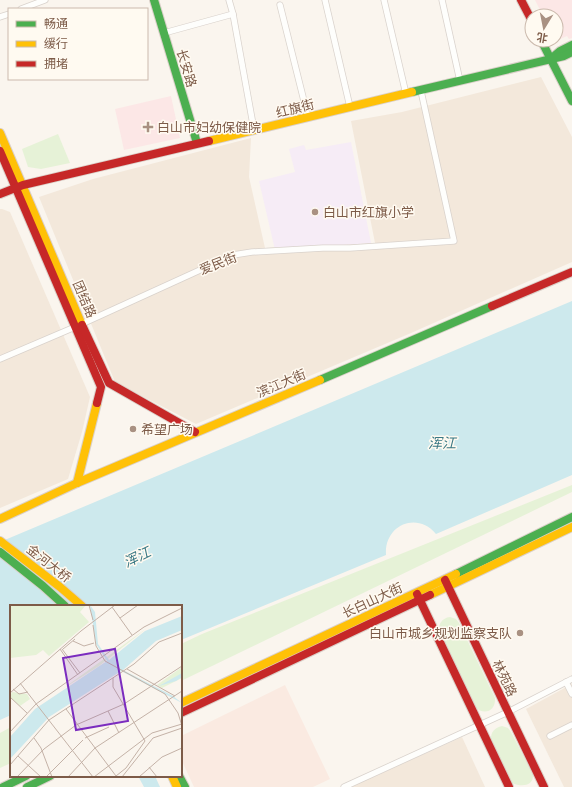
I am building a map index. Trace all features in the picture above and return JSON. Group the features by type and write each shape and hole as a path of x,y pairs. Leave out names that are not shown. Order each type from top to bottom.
{"street":[{"path":"24,8 45,0"},
{"name":"长安路","path":"154,0 197,144"},
{"path":"229,0 233,14 254,130"},
{"path":"325,0 350,107"},
{"path":"384,0 406,94"},
{"path":"442,0 460,81"},
{"path":"280,5 308,117"},
{"path":"164,33 233,14"},
{"path":"551,59 560,51 572,45"},
{"path":"545,48 572,102"},
{"name":"红旗街","path":"0,194 19,186 420,91 564,56 572,52"},
{"name":"爱民街","path":"0,359 79,326 233,255 260,251 350,248 454,241 420,91"},
{"name":"团结路","path":"0,133 19,186 79,326 101,387"},
{"name":"团结路","path":"0,151 19,186"},
{"name":"滨江大街","path":"0,519 77,482 572,272"},
{"name":"团结路","path":"79,326 109,383"},
{"path":"77,482 101,387 109,383 195,432"},
{"name":"长白山大街","path":"446,583 572,517"},
{"name":"长白山大街","path":"182,703 572,527"},
{"name":"金河大桥","path":"0,541 81,605"},
{"name":"金河大桥","path":"0,552 43,586 64,605"},
{"name":"林苑路","path":"446,583 544,787"},
{"path":"418,596 509,787"},
{"name":"长白山大街","path":"182,713 418,596"},
{"path":"344,787 508,712 569,681 572,694"},
{"path":"550,736 572,725"},
{"path":"3,787 24,777"},
{"path":"26,787 48,777"},
{"path":"172,777 177,787"},
{"path":"179,777 184,787"}],"shaded area":[{"path":"535,0 572,0 572,38 569,39 567,36 564,37 564,8 539,8"},
{"path":"541,77 572,137 572,262 411,333 196,424 115,382 39,197 93,179 251,138 249,177 265,248 375,243 351,121 402,112"},
{"name":"白山市妇幼保健院","path":"171,96 180,138 124,150 115,109"},
{"name":"白山市红旗小学","path":"351,142 371,243 275,250 259,181 295,172 289,149 304,145 306,150"},
{"path":"0,209 10,212 90,397 82,432 68,479 0,508"},
{"path":"572,684 572,787 564,787 526,709"},
{"path":"285,685 330,779 313,787 194,787 182,761 182,736"},
{"path":"462,737 485,787 350,787"}],"green space":[{"path":"58,134 70,163 41,169 28,167 22,149"},
{"path":"572,485 572,492 182,681 182,644 202,634"},
{"path":"450,617 456,619 459,623 495,698 494,706 489,711 486,712 478,710 475,707 439,632 441,622"},
{"path":"502,726 508,728 511,732 533,774 533,778 529,784 519,785 512,783 491,741 493,731"},
{"path":"10,728 10,763 0,768 0,733"}],"water":[{"name":"浑江","path":"572,301 572,475 436,534 428,527 420,523 403,525 396,529 390,536 386,555 182,640 182,605 10,605 10,715 0,720 0,542"},
{"path":"139,777 155,777 160,787 144,787"}],"traffic: fast":[{"path":"154,0 197,143"},
{"path":"553,57 560,51 572,45"},
{"path":"545,48 572,101"},
{"path":"412,92 564,56 572,52"},
{"path":"320,380 492,306"},
{"path":"456,574 572,517"},
{"path":"0,552 43,586 64,605"},
{"path":"3,787 24,777"},
{"path":"27,787 48,777"},
{"path":"180,777 185,787"}],"traffic: slow":[{"path":"209,141 412,92"},
{"path":"0,133 82,325"},
{"path":"0,519 77,483 320,380"},
{"path":"77,483 97,403"},
{"path":"430,595 572,527"},
{"path":"0,541 81,605"},
{"path":"182,703 456,574"},
{"path":"172,777 177,787"}],"traffic: jam":[{"path":"521,0 525,8"},
{"path":"0,194 23,185 209,141"},
{"path":"0,151 101,387 97,403"},
{"path":"492,306 572,272"},
{"path":"82,325 109,383 195,432"},
{"path":"445,580 544,787"},
{"path":"417,594 509,787"},
{"path":"182,713 430,595"}],"place":[{"name":"白山市妇幼保健院","path":"148,127"},
{"name":"白山市红旗小学","path":"315,212"},
{"name":"希望广场","path":"133,429"},
{"name":"白山市城乡规划监察支队","path":"520,633"}]}
